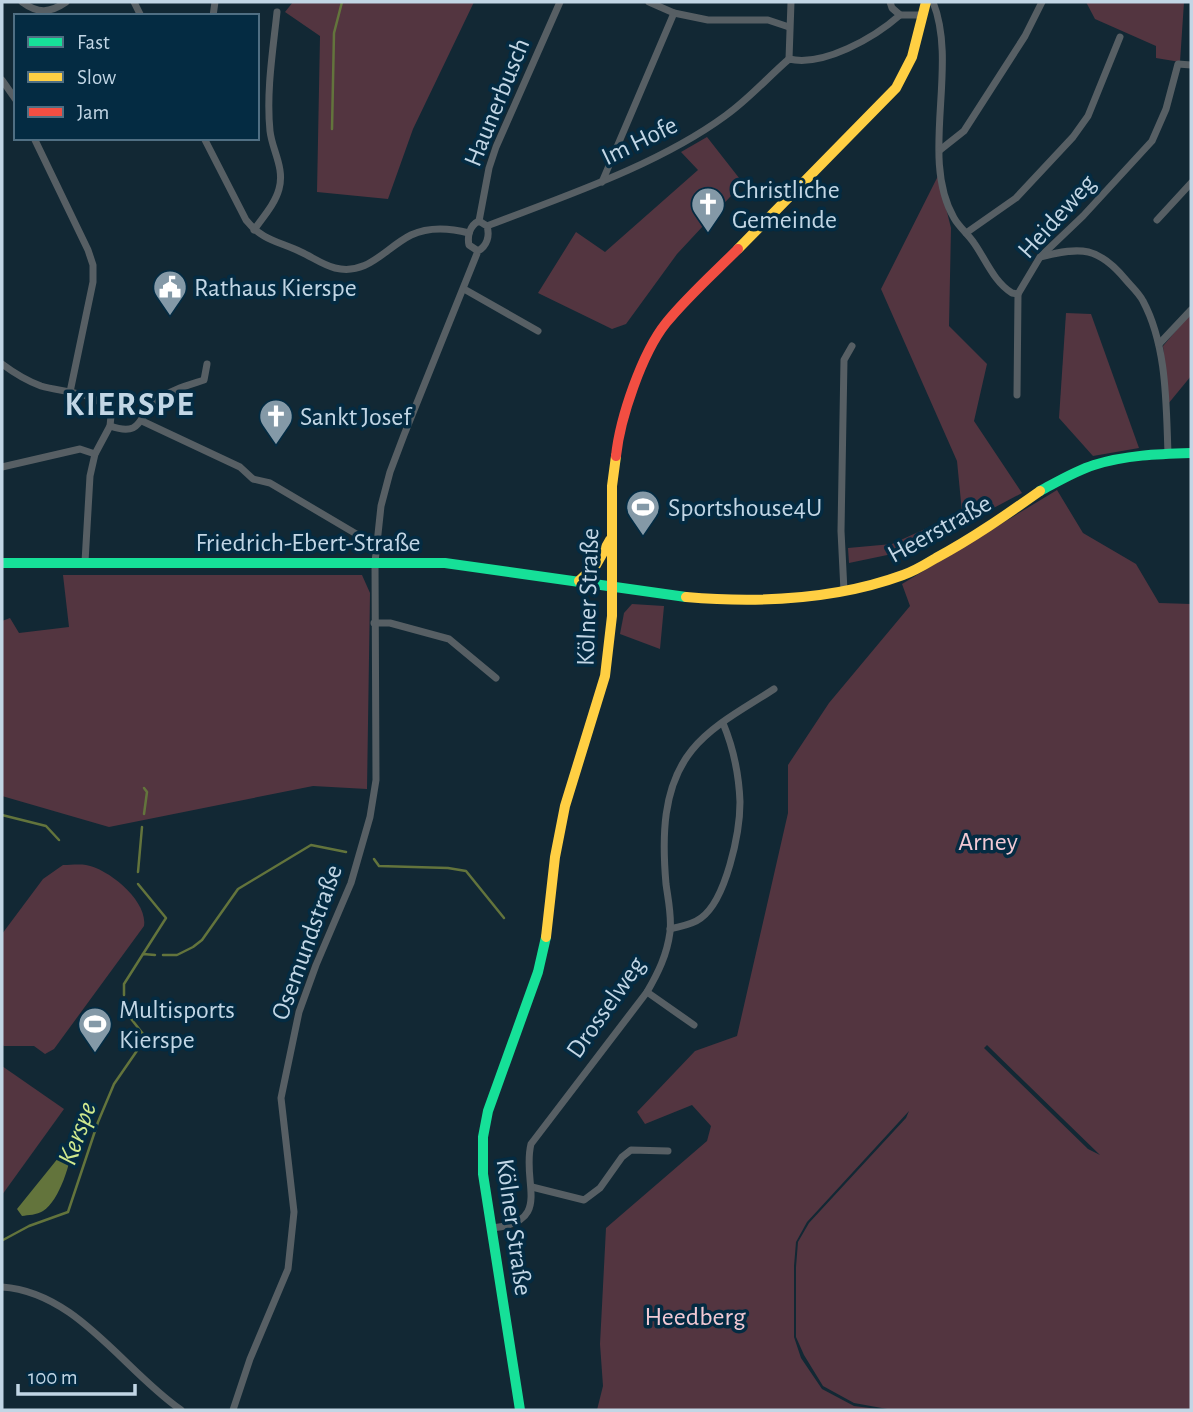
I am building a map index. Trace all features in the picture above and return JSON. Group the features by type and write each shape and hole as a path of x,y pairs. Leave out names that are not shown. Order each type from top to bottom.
{"main road":[{"name":"Kölner Straße","path":"520,1410 483,1174 483,1137 488,1111 528,1002 543,952 565,806 605,676 610,649 612,587 611,486 618,438 635,383 665,324 896,88 915,55 926,2"},
{"name":"Heerstraße","path":"612,587 679,597 756,601 844,591 905,575 923,566 981,533 1040,491 1069,475 1115,458 1191,453"},
{"path":"579,582 596,565 611,537"},
{"name":"Friedrich-Ebert-Straße","path":"2,563 445,563 612,587"}],"street":[{"path":"22,2 41,12 54,10 66,2"},
{"name":"Haunerbusch","path":"479,221 489,168 496,147 560,2"},
{"path":"649,2 667,5 674,13 708,20 768,20 789,27"},
{"path":"791,2 789,59 801,62 835,53 880,32 900,15 922,16"},
{"name":"Heideweg","path":"933,2 940,19 943,90 939,169 949,206 953,216 994,275 1007,290 1018,294 1040,257 1083,216 1152,141 1166,109 1178,64 1191,65"},
{"path":"940,150 964,131 1025,36 1042,2"},
{"path":"891,5 900,15"},
{"path":"254,230 269,210 281,180 270,133 269,113 277,12"},
{"path":"602,182 674,13"},
{"path":"966,233 1016,198 1073,137 1088,116 1120,37"},
{"name":"Im Hofe","path":"487,226 602,182 693,137 752,95 789,59"},
{"path":"2,80 14,97"},
{"path":"35,140 93,265 93,282 70,392"},
{"path":"205,140 246,220 254,230 264,238 298,250 328,265 352,269 363,267 421,231 441,228 469,233"},
{"path":"1157,220 1191,183"},
{"path":"375,562 375,541 390,472 478,251 484,248 487,241 487,226 479,221 469,233 469,245 478,251"},
{"path":"1040,257 1060,251 1078,250 1098,254 1113,264 1142,299 1159,344 1168,453"},
{"path":"464,289 538,331"},
{"path":"1017,395 1018,294"},
{"path":"1159,344 1191,310"},
{"path":"844,591 841,531 844,360 852,346"},
{"path":"2,364 40,385 103,403 111,416 110,426 95,454 90,476 85,562"},
{"path":"110,426 128,430 142,421 155,401 204,380 206,364"},
{"path":"142,421 240,467 253,479 271,484 358,535 375,541"},
{"path":"2,467 80,449 95,454"},
{"name":"Osemundstraße","path":"233,1410 290,1258 294,1212 281,1098 295,1028 316,965 351,883 373,801 376,780 373,622 375,562"},
{"path":"373,622 390,623 449,639 496,678"},
{"name":"Drosselweg","path":"492,1228 514,1224 524,1217 531,1206 528,1154 531,1144 647,992 662,967 670,929 664,816 676,774 692,750 723,723 775,689"},
{"path":"670,929 701,918 716,903 729,867 740,803 731,742 723,723"},
{"path":"647,992 694,1025"},
{"path":"531,1187 584,1200 600,1188 622,1157 631,1150 668,1151"},
{"path":"2,1287 34,1293 61,1306 160,1395 181,1410"}],"green space":[{"path":"293,2 474,2 413,129 388,199 317,192 320,36 285,12"},
{"path":"1086,2 1184,2 1180,62 1156,58 1156,46 1095,19"},
{"path":"707,137 743,183 677,254 626,324 612,329 538,293 576,232 605,252 698,170 681,152"},
{"path":"938,176 951,228 949,326 987,364 974,421 1022,493 916,549 849,563 848,548 892,544 962,512 957,461 881,289"},
{"path":"1066,313 1091,314 1139,448 1093,456 1059,418"},
{"path":"1191,313 1191,376 1168,404 1163,346"},
{"path":"1057,490 1083,533 1136,564 1159,603 1191,604 1191,1410 893,1410 854,1403 823,1386 796,1337 798,1242 809,1223 906,1118 909,1111 807,1222 796,1242 794,1266 794,1337 801,1358 822,1389 854,1406 886,1410 597,1410 603,1386 600,1344 606,1228 707,1141 711,1126 692,1105 645,1124 637,1112 695,1051 737,1036 788,813 788,765 829,703 910,606 902,584","holes":["987,1045 1100,1155 1088,1149 984,1048"]},
{"path":"63,575 362,575 370,593 367,789 313,786 109,827 2,796 2,621 10,618 19,633 69,627"},
{"path":"632,604 664,606 660,649 620,634 624,613"},
{"path":"63,865 86,865 116,879 140,906 144,926 54,1049 45,1054 34,1046 4,1046 2,934 43,879"},
{"path":"2,1066 64,1109 2,1195"}],"shaded area":[{"path":"73,1142 67,1170 55,1198 41,1212 22,1216 17,1209"}],"waterway":[{"path":"332,129 334,33 342,2"},
{"path":"144,788 147,792 144,814"},
{"path":"2,815 46,826 59,840"},
{"path":"138,872 142,827"},
{"name":"Kerspe","path":"163,955 177,955 193,947 202,940 238,889 311,845 346,852"},
{"name":"Kerspe","path":"374,859 379,866 466,871 504,918"},
{"path":"138,884 166,918 143,954"},
{"name":"Kerspe","path":"124,995 124,984 143,954 155,955"},
{"name":"Kerspe","path":"3,1240 29,1226 68,1212 98,1122 114,1084 143,1042 143,1034 125,1011"}],"traffic: fast":[{"path":"1040,491 1094,465 1142,456 1191,453"},
{"path":"2,563 445,563 686,597"},
{"path":"520,1410 483,1174 483,1137 488,1111 538,972 546,937"}],"traffic: slow":[{"path":"738,249 896,88 912,57 926,2"},
{"path":"546,937 555,857 565,806 605,676 612,616 612,486 616,456"},
{"path":"686,597 741,600 796,598 851,590 877,583 924,565 1040,491"},
{"path":"579,581 596,565 610,540"}],"traffic: jam":[{"path":"616,456 622,423 634,386 657,336 683,304 738,249"}],"place":[{"name":"Christliche Gemeinde","path":"708,234"},
{"name":"Rathaus Kierspe","path":"170,317"},
{"name":"Sankt Josef","path":"276,446"},
{"name":"Sportshouse4U","path":"643,537"},
{"name":"Multisports Kierspe","path":"95,1054"}],"district":[{"name":"KIERSPE","path":"130,403"}],"park label":[{"name":"Arney","path":"988,841"},
{"name":"Heedberg","path":"695,1316"}]}
